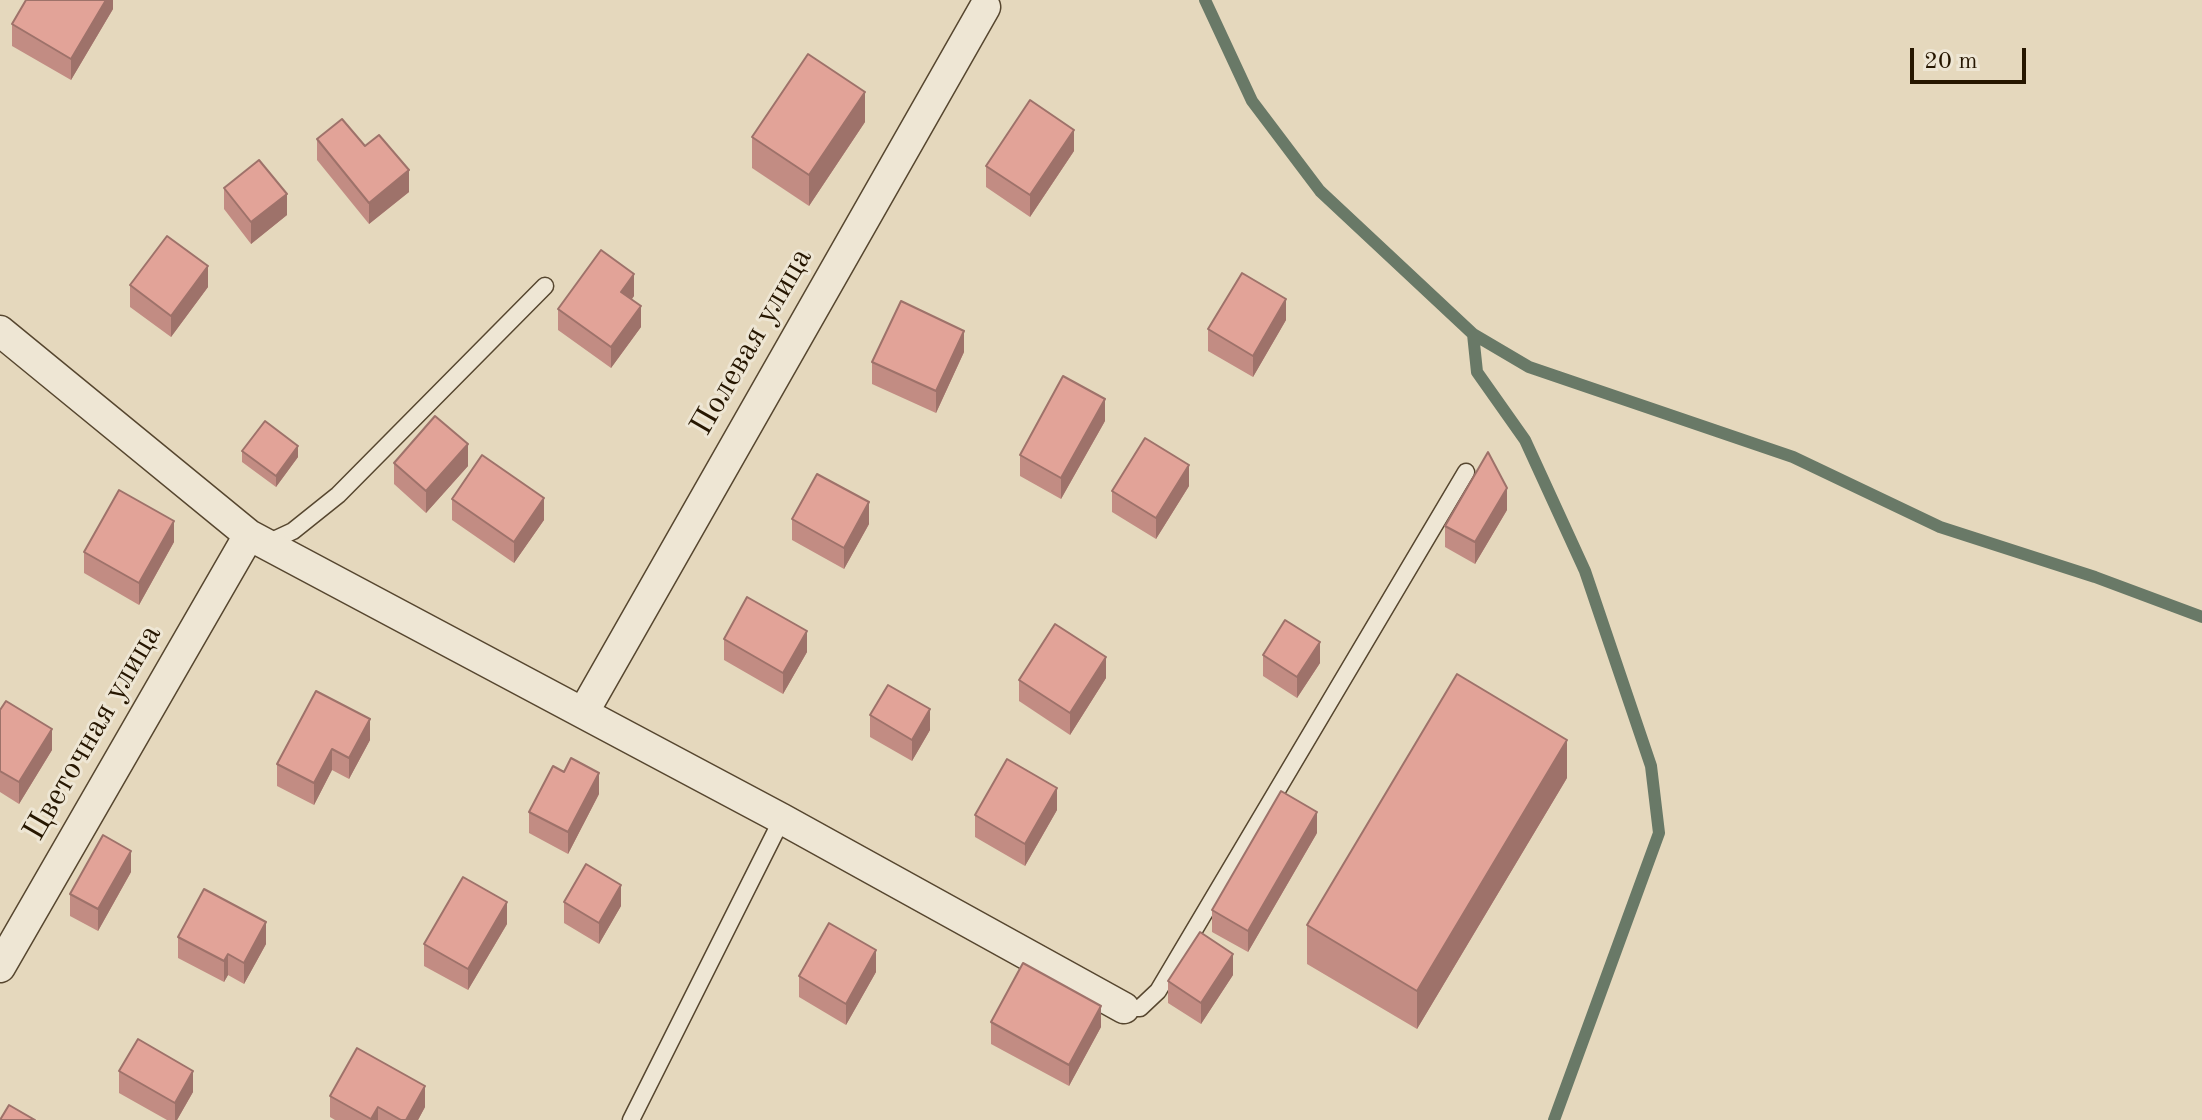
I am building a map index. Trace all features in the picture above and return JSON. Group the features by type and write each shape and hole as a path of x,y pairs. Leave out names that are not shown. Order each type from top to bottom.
{"street":[{"name":"Полевая улица","path":"583,713 985,7"},
{"path":"0,331 257,540 782,819 1124,1008"},
{"name":"Цветочная улица","path":"0,967 257,540"}],"lane":[{"path":"257,540 293,531 338,495 545,286"},
{"path":"1124,1008 1140,1008 1158,991 1466,472"},
{"path":"631,1120 782,819"}],"building":[{"path":"26,0 106,0 71,59 12,24"},
{"path":"808,54 865,92 809,175 752,137"},
{"path":"1030,100 1074,130 1030,195 986,166"},
{"path":"342,119 365,146 379,135 409,170 369,203 317,139"},
{"path":"259,160 287,194 251,222 224,188"},
{"path":"167,236 208,266 171,316 130,285"},
{"path":"601,250 634,274 621,292 641,306 611,347 558,309"},
{"path":"1242,273 1286,299 1253,356 1208,329"},
{"path":"901,301 964,331 936,391 872,362"},
{"path":"1063,376 1105,399 1061,478 1020,455"},
{"path":"435,416 468,444 426,491 394,463"},
{"path":"265,421 298,446 276,476 242,451"},
{"path":"1145,438 1189,465 1156,518 1112,491"},
{"path":"1488,452 1507,488 1475,542 1445,526"},
{"path":"482,455 544,498 514,542 452,499"},
{"path":"817,474 869,502 844,548 792,519"},
{"path":"119,490 174,521 139,583 84,552"},
{"path":"747,597 807,631 783,673 724,639"},
{"path":"1285,620 1320,642 1297,677 1263,655"},
{"path":"1055,624 1106,657 1070,713 1019,680"},
{"path":"1457,674 1567,740 1417,991 1307,925"},
{"path":"888,685 930,709 912,740 870,715"},
{"path":"316,691 370,719 349,758 332,749 314,783 277,764"},
{"path":"6,701 52,729 19,782 0,771 0,710"},
{"path":"571,758 599,773 568,832 529,812 553,766 564,772"},
{"path":"1007,759 1057,788 1025,844 975,815"},
{"path":"1281,791 1317,812 1248,931 1212,910"},
{"path":"103,835 131,851 98,909 70,894"},
{"path":"586,864 621,885 599,923 564,902"},
{"path":"463,877 507,902 468,969 424,944"},
{"path":"204,889 266,922 244,963 228,954 224,961 178,937"},
{"path":"829,923 876,950 846,1004 799,976"},
{"path":"1200,932 1233,954 1201,1003 1168,981"},
{"path":"1023,963 1101,1006 1069,1065 991,1022"},
{"path":"138,1039 193,1071 175,1103 119,1071"},
{"path":"357,1048 425,1086 406,1120 378,1107 371,1119 330,1096"},
{"path":"9,1105 35,1120 0,1120"}],"waterway":[{"path":"1205,0 1252,101 1320,191 1473,334 1529,367 1793,457 1940,527 2095,577 2202,617"},
{"path":"1473,334 1477,372 1525,440 1585,571 1651,766 1659,833 1554,1120"}]}
